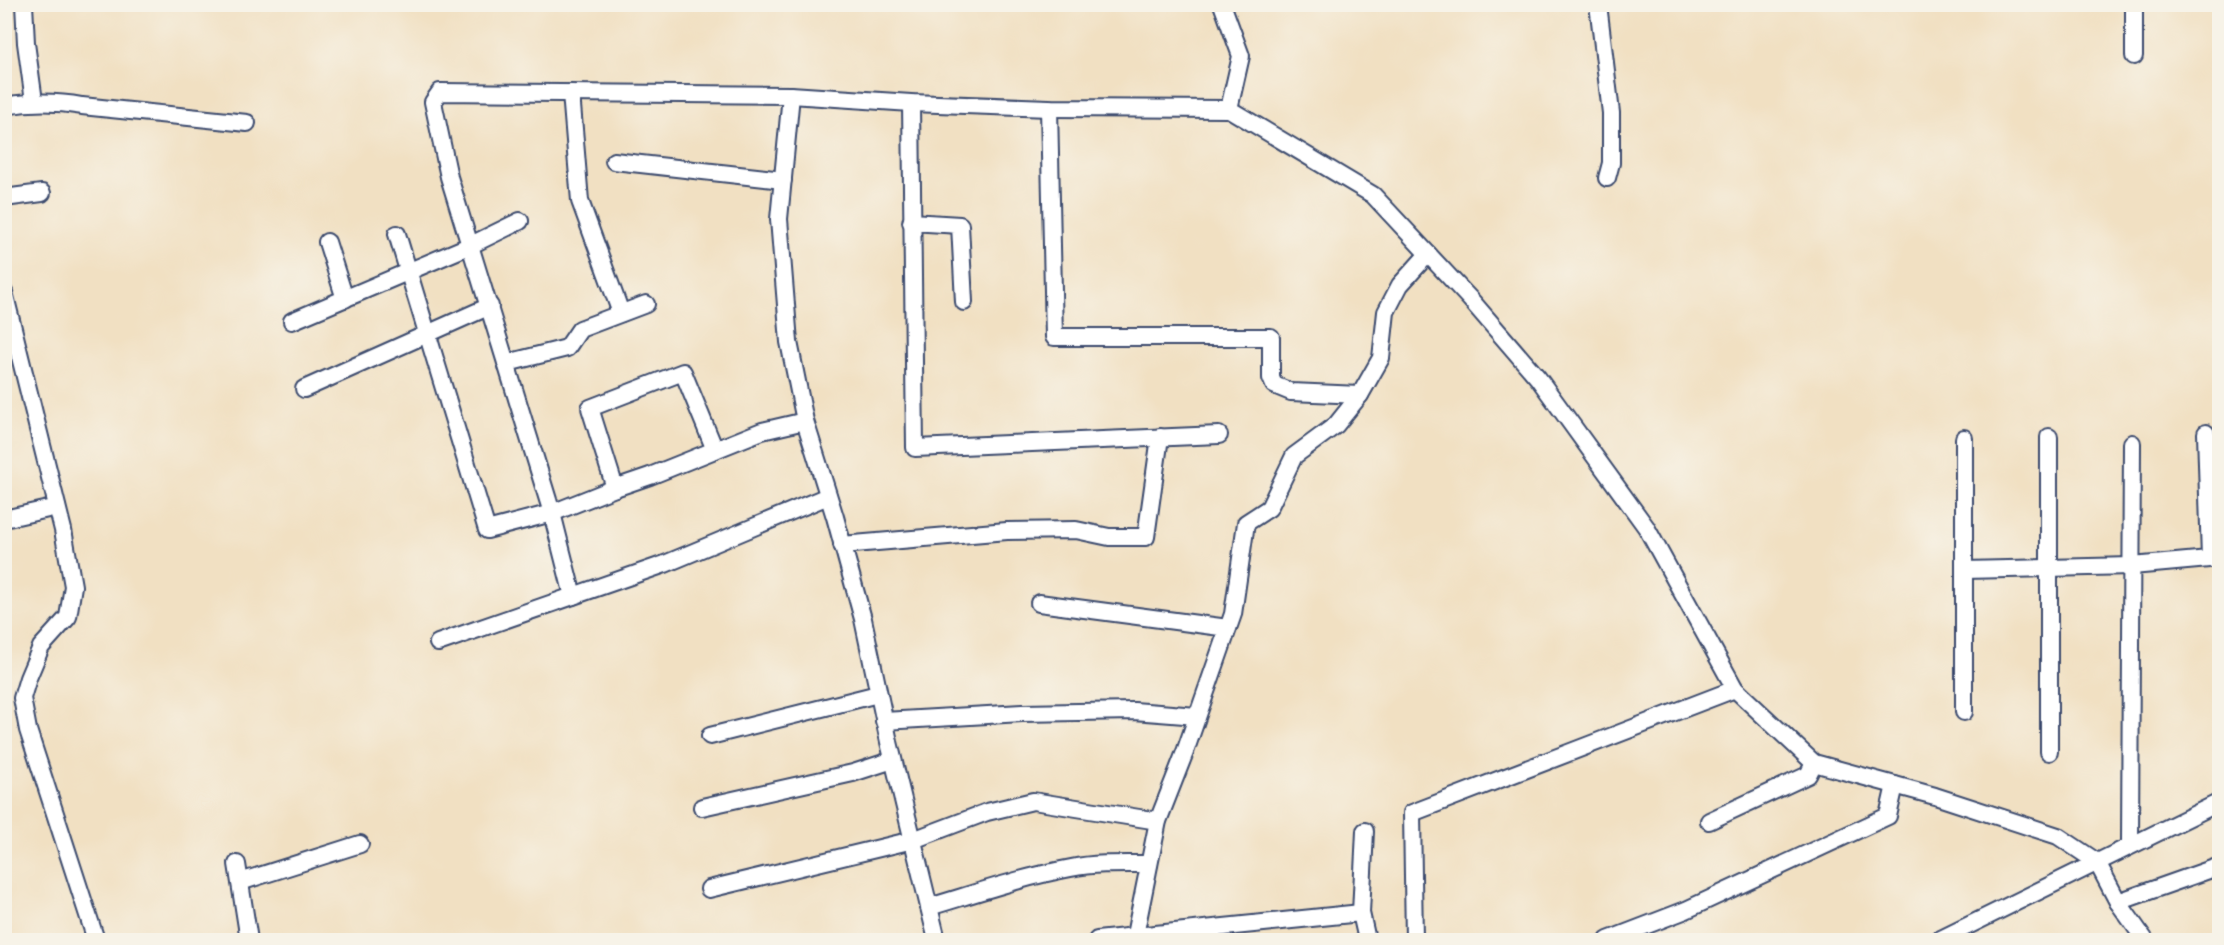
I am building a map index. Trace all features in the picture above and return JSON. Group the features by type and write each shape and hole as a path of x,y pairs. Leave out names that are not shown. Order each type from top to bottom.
{"street":[{"path":"24,4 26,43 34,101"},
{"path":"1222,4 1241,56 1230,109"},
{"path":"1598,4 1611,114 1611,163 1607,178"},
{"path":"2134,4 2134,56"},
{"path":"573,596 552,513 449,177 433,102 440,92 791,95 911,103 1049,108 1230,109 1373,195 1428,254 1538,378 1646,527 1735,689 1814,763 1979,810 2058,836 2097,862 2139,939"},
{"path":"571,93 580,201 621,313"},
{"path":"791,95 779,219 789,342 805,421 863,620 884,722 938,940"},
{"path":"4,106 34,101 55,101 82,106 248,123"},
{"path":"911,103 915,448 1219,435"},
{"path":"1049,108 1054,337 1271,337 1271,378 1274,385 1291,392 1360,395"},
{"path":"615,161 783,180"},
{"path":"4,198 42,193"},
{"path":"292,321 471,245 520,221"},
{"path":"911,222 960,225 963,302"},
{"path":"397,234 487,530 552,513 762,430 805,421"},
{"path":"327,242 345,299"},
{"path":"1134,939 1158,820 1233,614 1246,523 1269,508 1294,456 1336,425 1360,395 1381,358 1386,312 1400,285 1428,254"},
{"path":"4,292 57,507 73,586 68,617 41,647 22,698 28,730 96,940"},
{"path":"507,363 567,348 580,329 646,304"},
{"path":"304,388 490,306"},
{"path":"615,488 590,408 683,372 715,450"},
{"path":"1964,570 2132,566 2215,558 2206,433"},
{"path":"2049,437 2049,752"},
{"path":"843,545 1007,531 1076,530 1109,537 1146,537 1160,438"},
{"path":"1964,438 1964,712"},
{"path":"2130,845 2132,443"},
{"path":"438,643 664,564 828,496"},
{"path":"4,519 57,507"},
{"path":"1039,603 1228,628"},
{"path":"1414,940 1411,885 1412,813 1735,689"},
{"path":"710,736 879,694"},
{"path":"884,722 1022,713 1134,711 1197,716"},
{"path":"702,807 853,773 893,760"},
{"path":"1709,820 1808,775 1814,763"},
{"path":"1608,940 1686,910 1888,816 1895,785"},
{"path":"709,889 913,840 987,812 1033,801 1158,820"},
{"path":"1939,940 2220,802"},
{"path":"1365,831 1361,913 1367,940"},
{"path":"240,882 360,844"},
{"path":"929,907 1015,881 1073,867 1117,863 1149,864"},
{"path":"237,864 249,940"},
{"path":"2118,902 2220,866"},
{"path":"1097,940 1134,939 1361,913"}]}
